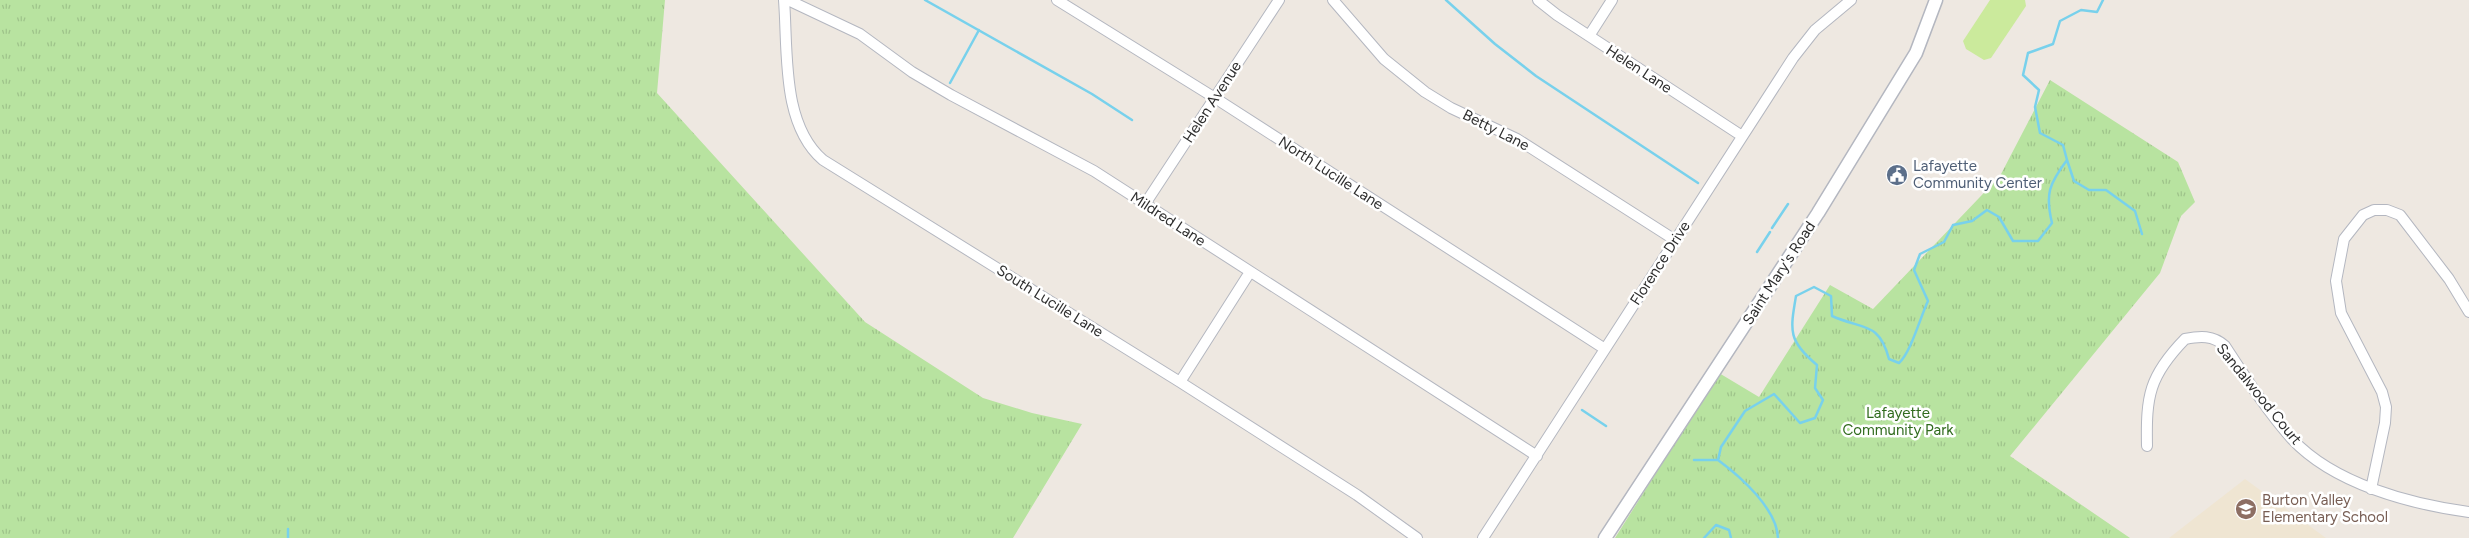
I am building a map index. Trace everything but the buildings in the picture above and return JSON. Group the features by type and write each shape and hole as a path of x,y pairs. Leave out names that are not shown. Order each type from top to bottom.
{"street":[{"name":"Mildred Lane","path":"786,0 860,34 912,72 951,96 1067,155 1538,456"},
{"name":"South Lucille Lane","path":"786,0 793,106 800,132 813,152 843,174 1180,382 1357,495 1417,538"},
{"name":"North Lucille Lane","path":"1057,0 1214,98 1605,349"},
{"name":"Helen Avenue","path":"1145,204 1279,0"},
{"name":"Betty Lane","path":"1333,0 1384,59 1425,92 1451,108 1517,139 1675,240"},
{"name":"Helen Lane","path":"1538,0 1742,136"},
{"path":"1590,36 1612,0"},
{"name":"Florence Drive","path":"1483,538 1538,456 1793,58 1814,30 1851,0"},
{"name":"Saint Mary's Road","path":"1605,538 1829,196 1916,53 1936,0"},
{"path":"2371,489 2385,423 2386,407 2382,392 2341,313 2336,282 2344,239 2363,215 2374,210 2387,210 2400,215 2449,279 2469,312"},
{"path":"1180,382 1250,272"},
{"name":"Sandalwood Court","path":"2147,446 2146,408 2149,393 2168,356 2185,339 2209,337 2225,346 2264,403 2293,440 2320,463 2371,489 2438,508 2469,512"}],"shaded area":[{"name":"Burton Valley Elementary School","path":"2245,479 2326,538 2169,538"}],"green space":[{"path":"0,0 665,0 657,93 865,322 983,398 1032,413 1082,424 1013,538 0,538"},
{"path":"1990,0 2025,0 2026,6 1991,58 1984,60 1966,49 1963,41"},
{"name":"Lafayette Community Park","path":"2050,80 2178,162 2195,202 2181,216 2160,273 2010,456 2130,538 1615,538 1719,373 1759,397 1830,285 1873,309 2000,176"}],"waterway":[{"path":"925,0 1092,94 1132,120"},
{"path":"1446,0 1495,44 1536,76 1698,183"},
{"path":"1778,538 1776,527 1765,505 1737,475 1718,460 1721,447 1745,411 1774,394 1800,423 1815,418 1823,400 1815,388 1817,365 1801,349 1793,335 1792,327 1796,296 1814,287 1831,296 1832,316 1875,332 1885,347 1889,359 1899,363 1911,343 1928,301 1914,270 1920,254 1944,242 1953,225 1972,221 1987,210 1999,217 2013,241 2038,241 2052,223 2049,204 2050,190 2052,183 2067,160 2063,145 2040,133 2035,107 2039,90 2023,75 2028,53 2053,44 2060,21 2081,10 2097,12 2103,0"},
{"path":"950,83 979,30"},
{"path":"2067,160 2074,181 2089,190 2106,190 2135,211 2142,234"},
{"path":"1772,228 1788,204"},
{"path":"1757,252 1770,232"},
{"path":"1582,410 1606,426"},
{"path":"1694,460 1718,460"},
{"path":"1704,538 1716,525 1729,530 1731,538"},
{"path":"288,529 288,538"}],"place":[{"name":"Lafayette Community Center","path":"1897,175"},
{"name":"Burton Valley Elementary School","path":"2246,509"}]}
